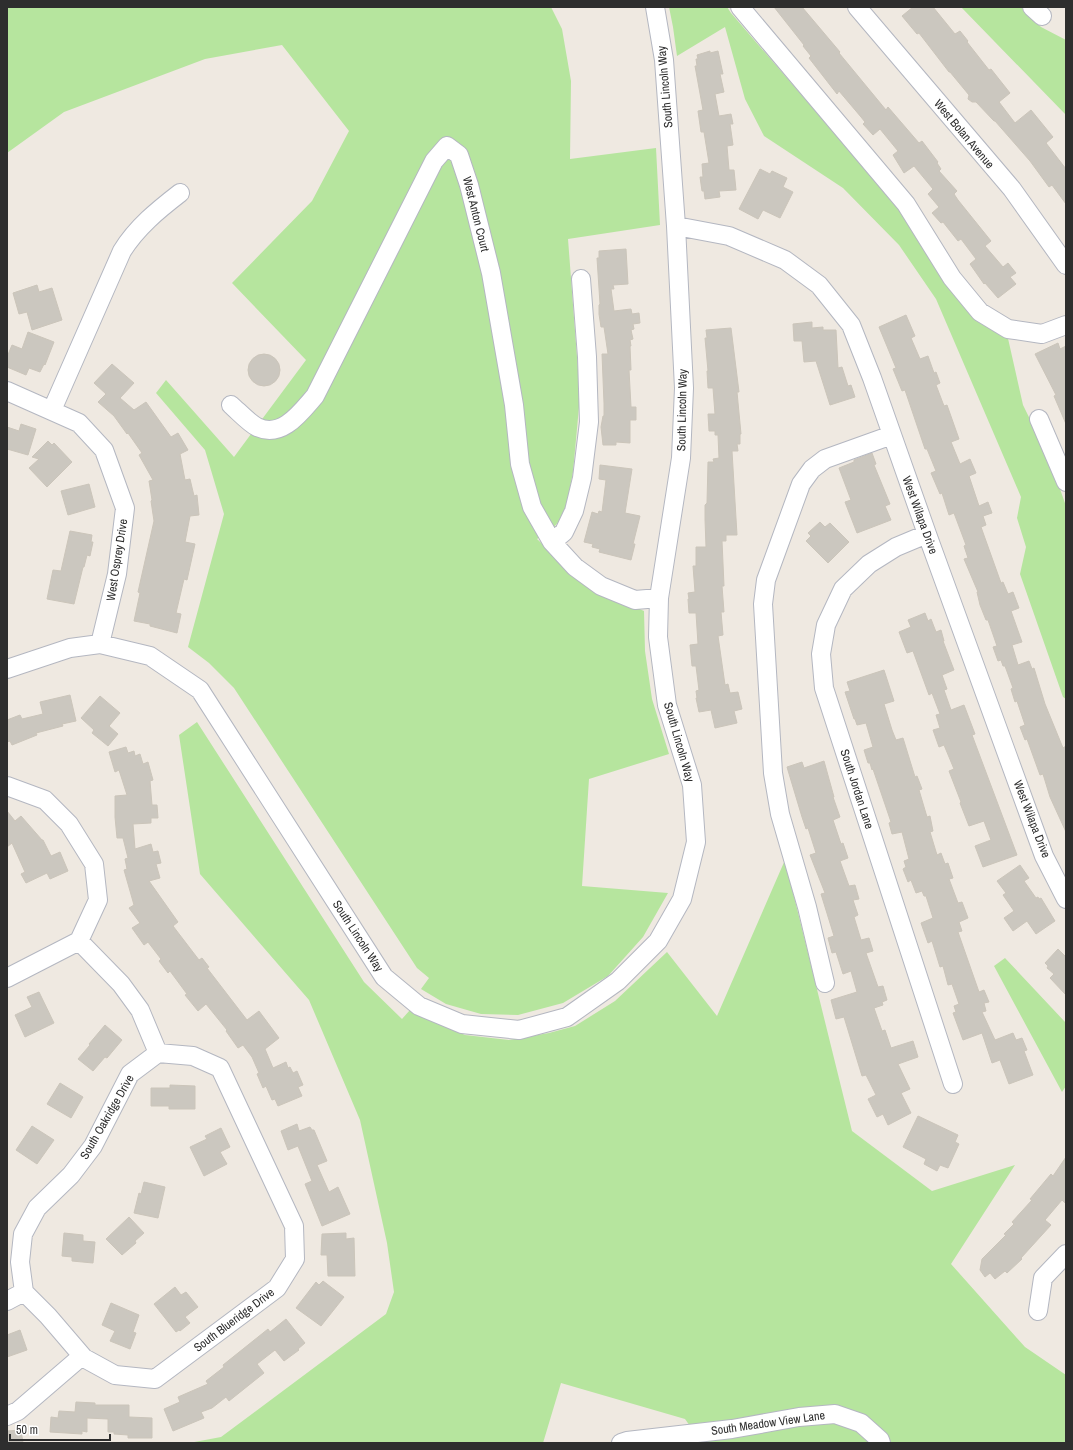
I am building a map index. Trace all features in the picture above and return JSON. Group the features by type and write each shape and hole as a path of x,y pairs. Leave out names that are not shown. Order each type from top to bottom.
{"street":[{"name":"South Lincoln Way","path":"7,669 70,648 100,644 150,656 200,690 384,977 420,1006 462,1024 519,1030 567,1017 618,981 658,941 682,899 696,842 692,785 668,705 658,637 659,598 681,458 684,388 676,226 664,60 656,7"},
{"path":"740,7 906,204 952,278 980,312 1008,329 1042,334 1066,325"},
{"name":"West Bolan Avenue","path":"857,7 1012,189 1066,265"},
{"name":"West Anton Court","path":"231,404 257,427 271,431 283,427 297,417 316,396 434,161 446,146 460,155 491,273 514,405 520,464 532,507 552,542 575,567 601,586 634,600 659,598"},
{"path":"52,410 122,251 128,242 152,216 180,193"},
{"name":"West Wilapa Drive","path":"676,226 730,236 785,260 819,284 851,326 892,435 1044,856 1066,899"},
{"path":"552,542 564,532 574,512 582,478 588,422 587,357 581,279"},
{"name":"West Osprey Drive","path":"7,390 79,422 104,450 125,508 117,574 100,644"},
{"path":"1039,420 1066,482"},
{"path":"825,983 807,907 780,814 773,773 763,604 766,580 801,484 812,469 825,459 892,435"},
{"name":"South Jordan Lane","path":"927,534 896,547 869,564 844,589 826,625 821,654 824,688 953,1084"},
{"path":"7,786 45,800 69,824 94,864 98,900 79,941 7,978"},
{"path":"79,941 120,984 140,1010 158,1053"},
{"name":"South Oakridge Drive","path":"24,1292 20,1262 24,1234 36,1208 71,1175 93,1146 130,1074 158,1053"},
{"name":"South Blueridge Drive","path":"24,1292 48,1316 84,1358 115,1374 155,1380 277,1288 295,1259 294,1226 220,1068 193,1056 158,1053"},
{"path":"1038,1311 1043,1278 1066,1254"},
{"path":"7,1301 24,1292"},
{"path":"7,1416 18,1411 82,1356"},
{"name":"South Meadow View Lane","path":"621,1443 627,1441 732,1429 799,1417 835,1414 860,1423 880,1440 881,1443"}],"green space":[{"path":"7,7 551,7 562,29 571,81 570,159 656,148 660,225 568,239 580,396 573,472 565,514 554,527 537,539 587,586 644,611 645,651 652,699 669,754 589,779 582,886 668,893 643,937 608,976 563,1003 518,1015 481,1014 446,1004 421,989 429,978 417,968 234,688 209,663 188,647 224,514 205,450 156,393 166,380 234,457 306,360 232,283 312,201 349,131 282,45 205,59 64,112 7,153"},
{"path":"669,7 727,7 1007,334 1023,405 1049,458 1066,506 1066,699 1063,697 1020,574 1026,547 1017,518 1021,497 936,299 899,245 843,188 764,136 745,99 725,27 677,56"},
{"path":"961,7 1021,7 1041,27 1066,40 1066,115"},
{"path":"197,722 364,982 402,1019 410,1010 465,1035 509,1040 549,1033 575,1026 615,1001 667,952 717,1016 785,860 852,1131 932,1191 1015,1165 951,1264 1025,1347 1066,1375 1066,1443 702,1443 685,1419 561,1383 543,1443 189,1443 221,1437 386,1314 394,1292 387,1243 360,1120 309,1000 200,874 179,735"},
{"path":"1005,958 1066,1023 1066,1086 1062,1092 994,966"}],"building":[{"path":"774,7 802,7 886,110 888,107 919,143 922,141 938,162 937,163 941,169 939,171 957,191 954,194 958,200 991,241 985,246 1003,267 1008,263 1016,273 1010,277 1016,284 998,298 985,283 984,284 970,264 976,259 961,239 958,241 943,222 941,223 932,213 939,207 928,194 933,189 914,166 904,173 893,155 898,151 880,129 873,135 863,124 865,122 839,91 837,94 809,58 811,56 803,46 804,45"},
{"path":"913,7 933,7 955,34 960,31 989,70 991,69 1010,93 999,102 1015,123 1031,110 1053,137 1046,143 1066,169 1066,204 1052,185 1049,187 1030,161 995,121 976,102 972,102 968,99 969,95 919,33 917,34 902,16"},
{"path":"710,51 710,53 718,51 723,74 720,74 724,92 715,94 719,116 731,114 733,124 730,124 733,145 727,146 729,170 734,170 736,190 719,191 720,197 705,199 700,177 703,177 702,164 709,163 704,132 701,132 698,111 703,110 695,66 697,66 697,55"},
{"path":"760,169 770,174 772,171 787,178 783,187 793,192 780,218 763,210 758,219 739,209"},
{"path":"626,249 628,284 613,285 614,289 611,289 614,311 631,309 632,314 639,313 640,323 633,324 634,329 631,330 633,339 630,340 631,370 629,370 631,407 636,407 636,420 630,420 630,443 616,442 616,445 603,445 601,427 604,416 602,354 608,354 604,327 601,327 599,314 600,304 597,258 599,258 599,251"},
{"path":"37,285 39,292 52,288 62,320 32,330 27,312 19,314 13,293"},
{"path":"906,315 915,336 911,338 920,359 928,356 934,373 936,372 940,383 936,385 944,406 947,405 959,439 951,442 960,464 970,459 976,473 969,476 979,506 988,502 992,513 983,516 986,525 981,527 1001,583 1003,582 1008,594 1013,592 1019,608 1011,611 1022,642 1012,645 1018,665 1029,661 1032,669 1034,668 1045,704 1063,748 1066,746 1066,832 1050,797 1043,774 1040,775 1027,739 1025,740 1020,727 1025,725 1017,701 1015,702 1011,689 1013,688 1005,666 1003,666 1001,660 998,661 993,647 997,646 988,620 986,620 980,605 978,592 964,559 968,558 964,546 966,545 954,513 949,515 942,493 940,494 931,473 936,471 927,449 925,449 905,390 902,391 893,369 896,368 879,327"},
{"path":"812,322 812,328 823,327 823,330 836,330 838,368 842,367 848,386 851,385 855,397 830,405 816,361 804,362 802,341 794,341 793,324"},
{"path":"731,328 739,392 737,392 741,434 740,444 737,444 738,451 732,451 737,535 726,535 726,541 722,541 724,586 722,586 724,612 721,612 723,635 718,636 725,685 728,684 730,693 738,692 742,709 734,711 737,723 715,728 711,710 699,712 696,698 696,691 699,690 696,666 692,666 690,645 698,644 696,613 689,613 688,593 695,592 693,566 696,566 696,547 706,547 705,505 707,503 708,462 714,462 713,459 719,458 718,435 715,435 715,431 709,431 708,414 715,414 713,388 708,388 705,338 707,338 706,330"},
{"path":"28,332 54,342 45,365 44,364 40,372 29,368 26,375 7,367 7,357 12,345 22,349"},
{"path":"1058,343 1060,349 1066,346 1066,424 1054,396 1056,395 1035,354"},
{"path":"261,354 267,354 277,361 280,370 279,376 273,383 267,386 261,386 251,379 248,373 248,367 255,357"},
{"path":"112,364 134,383 120,398 134,410 146,402 171,437 178,433 188,450 180,454 185,480 190,479 194,496 197,495 199,515 190,516 185,542 195,544 187,580 184,579 176,613 181,614 177,633 150,626 150,624 134,621 140,593 138,592 154,521 149,481 153,480 139,455 142,453 128,433 127,434 114,416 98,402 106,394 94,383"},
{"path":"21,424 36,429 28,455 7,449 7,427 19,431"},
{"path":"48,441 52,445 54,443 72,462 47,487 29,468 39,459 32,457"},
{"path":"872,453 876,464 874,465 890,504 885,506 891,520 857,533 845,502 851,500 839,468"},
{"path":"600,465 632,469 625,513 640,516 633,544 635,544 631,560 599,552 600,549 592,547 593,544 584,542 592,512 598,514 599,511 602,512 606,480 599,479"},
{"path":"89,484 95,507 68,515 61,491"},
{"path":"820,522 825,527 830,523 849,542 828,563 806,541 811,536 808,533"},
{"path":"70,531 92,535 91,542 93,542 90,556 87,555 83,567 74,604 47,599 53,570 61,571"},
{"path":"925,613 928,621 931,619 936,632 941,630 943,641 954,670 942,675 947,689 944,690 951,710 964,705 975,734 972,735 1017,855 983,867 975,846 991,840 984,821 969,826 949,771 954,769 944,745 939,747 933,730 940,728 936,715 940,714 932,693 929,695 913,651 907,653 899,632 911,627 908,620"},
{"path":"884,670 894,701 884,704 892,730 896,740 903,738 915,777 917,776 922,789 919,790 927,817 930,816 933,831 930,832 937,855 941,853 945,864 948,863 953,878 949,879 958,903 962,902 968,918 959,922 962,931 958,932 979,992 984,990 989,1002 984,1003 986,1011 982,1012 995,1040 1013,1033 1016,1040 1022,1038 1027,1050 1024,1051 1033,1075 1009,1084 1000,1060 992,1063 982,1033 963,1040 953,1013 956,1012 954,1006 959,1004 952,984 948,985 943,966 940,967 932,941 928,943 921,923 933,918 926,896 924,896 922,891 916,893 911,880 908,882 903,869 906,867 904,861 909,859 902,832 892,834 889,823 891,822 873,769 872,770 870,763 868,763 864,750 873,747 866,723 857,725 845,692 850,691 847,682"},
{"path":"70,695 76,721 36,733 37,735 12,745 10,741 7,742 7,720 20,715 22,719 43,714 40,702"},
{"path":"100,696 120,713 109,726 118,734 108,746 92,733 94,730 81,718"},
{"path":"126,747 128,753 134,751 135,756 140,754 143,764 148,762 153,780 150,781 152,805 157,805 158,818 151,818 151,823 133,824 135,849 151,844 153,852 158,851 161,863 156,864 160,878 149,881 178,922 173,926 199,960 202,958 209,967 207,968 247,1020 259,1011 279,1038 265,1049 273,1068 286,1062 288,1068 290,1067 293,1073 297,1071 303,1085 298,1087 302,1096 278,1106 275,1099 272,1100 266,1086 263,1088 257,1074 259,1073 252,1057 243,1045 238,1048 226,1031 227,1030 206,1004 198,1011 185,995 187,994 170,971 168,973 159,961 161,959 148,942 144,945 132,928 140,923 129,908 134,905 124,870 127,869 125,859 128,858 123,838 117,838 115,817 115,796 127,795 119,770 115,772 109,752"},
{"path":"824,761 833,797 840,817 833,820 841,844 843,843 848,858 840,861 849,886 855,885 859,899 853,900 858,915 854,917 861,940 869,938 873,951 866,953 878,987 883,986 887,1000 882,1002 883,1005 874,1008 882,1031 885,1030 891,1048 913,1041 918,1057 898,1064 910,1089 901,1093 911,1113 888,1125 883,1114 877,1117 868,1099 876,1095 866,1075 862,1076 844,1017 836,1019 831,1000 857,992 851,971 843,974 836,952 832,953 828,938 834,936 821,894 825,893 810,855 816,853 808,828 806,829 787,767 802,762 804,768"},
{"path":"7,811 15,821 21,816 43,840 51,856 60,852 68,871 50,879 47,873 26,883 21,874 25,872 12,843 7,847"},
{"path":"1020,865 1029,878 1024,881 1036,898 1041,898 1055,921 1036,934 1027,921 1013,931 1004,918 1014,911 1003,895 1006,893 997,881"},
{"path":"1058,949 1066,957 1066,995 1050,978 1054,974 1047,968 1048,966 1045,963"},
{"path":"39,992 54,1023 25,1037 15,1015 32,1007 27,997"},
{"path":"105,1025 122,1040 107,1058 105,1057 93,1071 78,1059"},
{"path":"60,1083 83,1097 71,1118 47,1104"},
{"path":"170,1085 195,1086 195,1109 169,1109 169,1106 151,1106 151,1088 170,1088"},
{"path":"918,1116 958,1135 955,1142 959,1144 948,1168 940,1165 937,1171 924,1164 926,1159 903,1147"},
{"path":"297,1124 299,1131 310,1127 314,1130 327,1161 317,1165 329,1192 338,1187 350,1214 322,1226 305,1184 312,1181 298,1146 288,1150 281,1131"},
{"path":"32,1126 54,1140 37,1164 16,1150"},
{"path":"221,1128 230,1147 220,1152 227,1164 204,1176 190,1147 207,1139 205,1136"},
{"path":"1066,1157 1066,1204 1062,1200 1045,1220 1051,1225 1021,1258 1022,1259 1007,1273 1005,1271 995,1279 990,1273 985,1277 980,1270 982,1259 1006,1235 1004,1234 1014,1224 1012,1222 1032,1200 1030,1199 1051,1174 1053,1176"},
{"path":"144,1182 165,1187 158,1218 134,1213 139,1193 141,1194"},
{"path":"129,1217 144,1233 135,1241 136,1243 122,1255 106,1239"},
{"path":"64,1233 83,1235 83,1241 95,1242 93,1263 72,1261 72,1257 62,1256"},
{"path":"346,1233 346,1239 354,1238 355,1276 328,1276 327,1255 321,1255 322,1234"},
{"path":"323,1281 344,1297 321,1326 296,1308 316,1282 319,1285"},
{"path":"175,1287 181,1295 186,1292 198,1307 185,1317 190,1323 180,1331 179,1330 176,1332 154,1304"},
{"path":"111,1303 139,1315 133,1332 136,1333 130,1349 110,1341 115,1331 102,1325"},
{"path":"286,1319 305,1343 298,1349 299,1350 284,1361 275,1350 257,1364 264,1373 229,1401 226,1397 212,1408 201,1412 204,1418 173,1431 164,1409 180,1402 178,1397 208,1384 206,1381 224,1367 223,1365 268,1329 270,1332"},
{"path":"20,1330 27,1350 7,1357 7,1335"},
{"path":"76,1402 95,1403 95,1405 129,1405 129,1417 152,1418 152,1438 128,1438 128,1435 108,1432 108,1419 87,1418 87,1432 82,1431 82,1434 50,1432 51,1417 58,1418 59,1411 75,1412"},
{"path":"21,1430 23,1443 7,1443 7,1431"}]}
